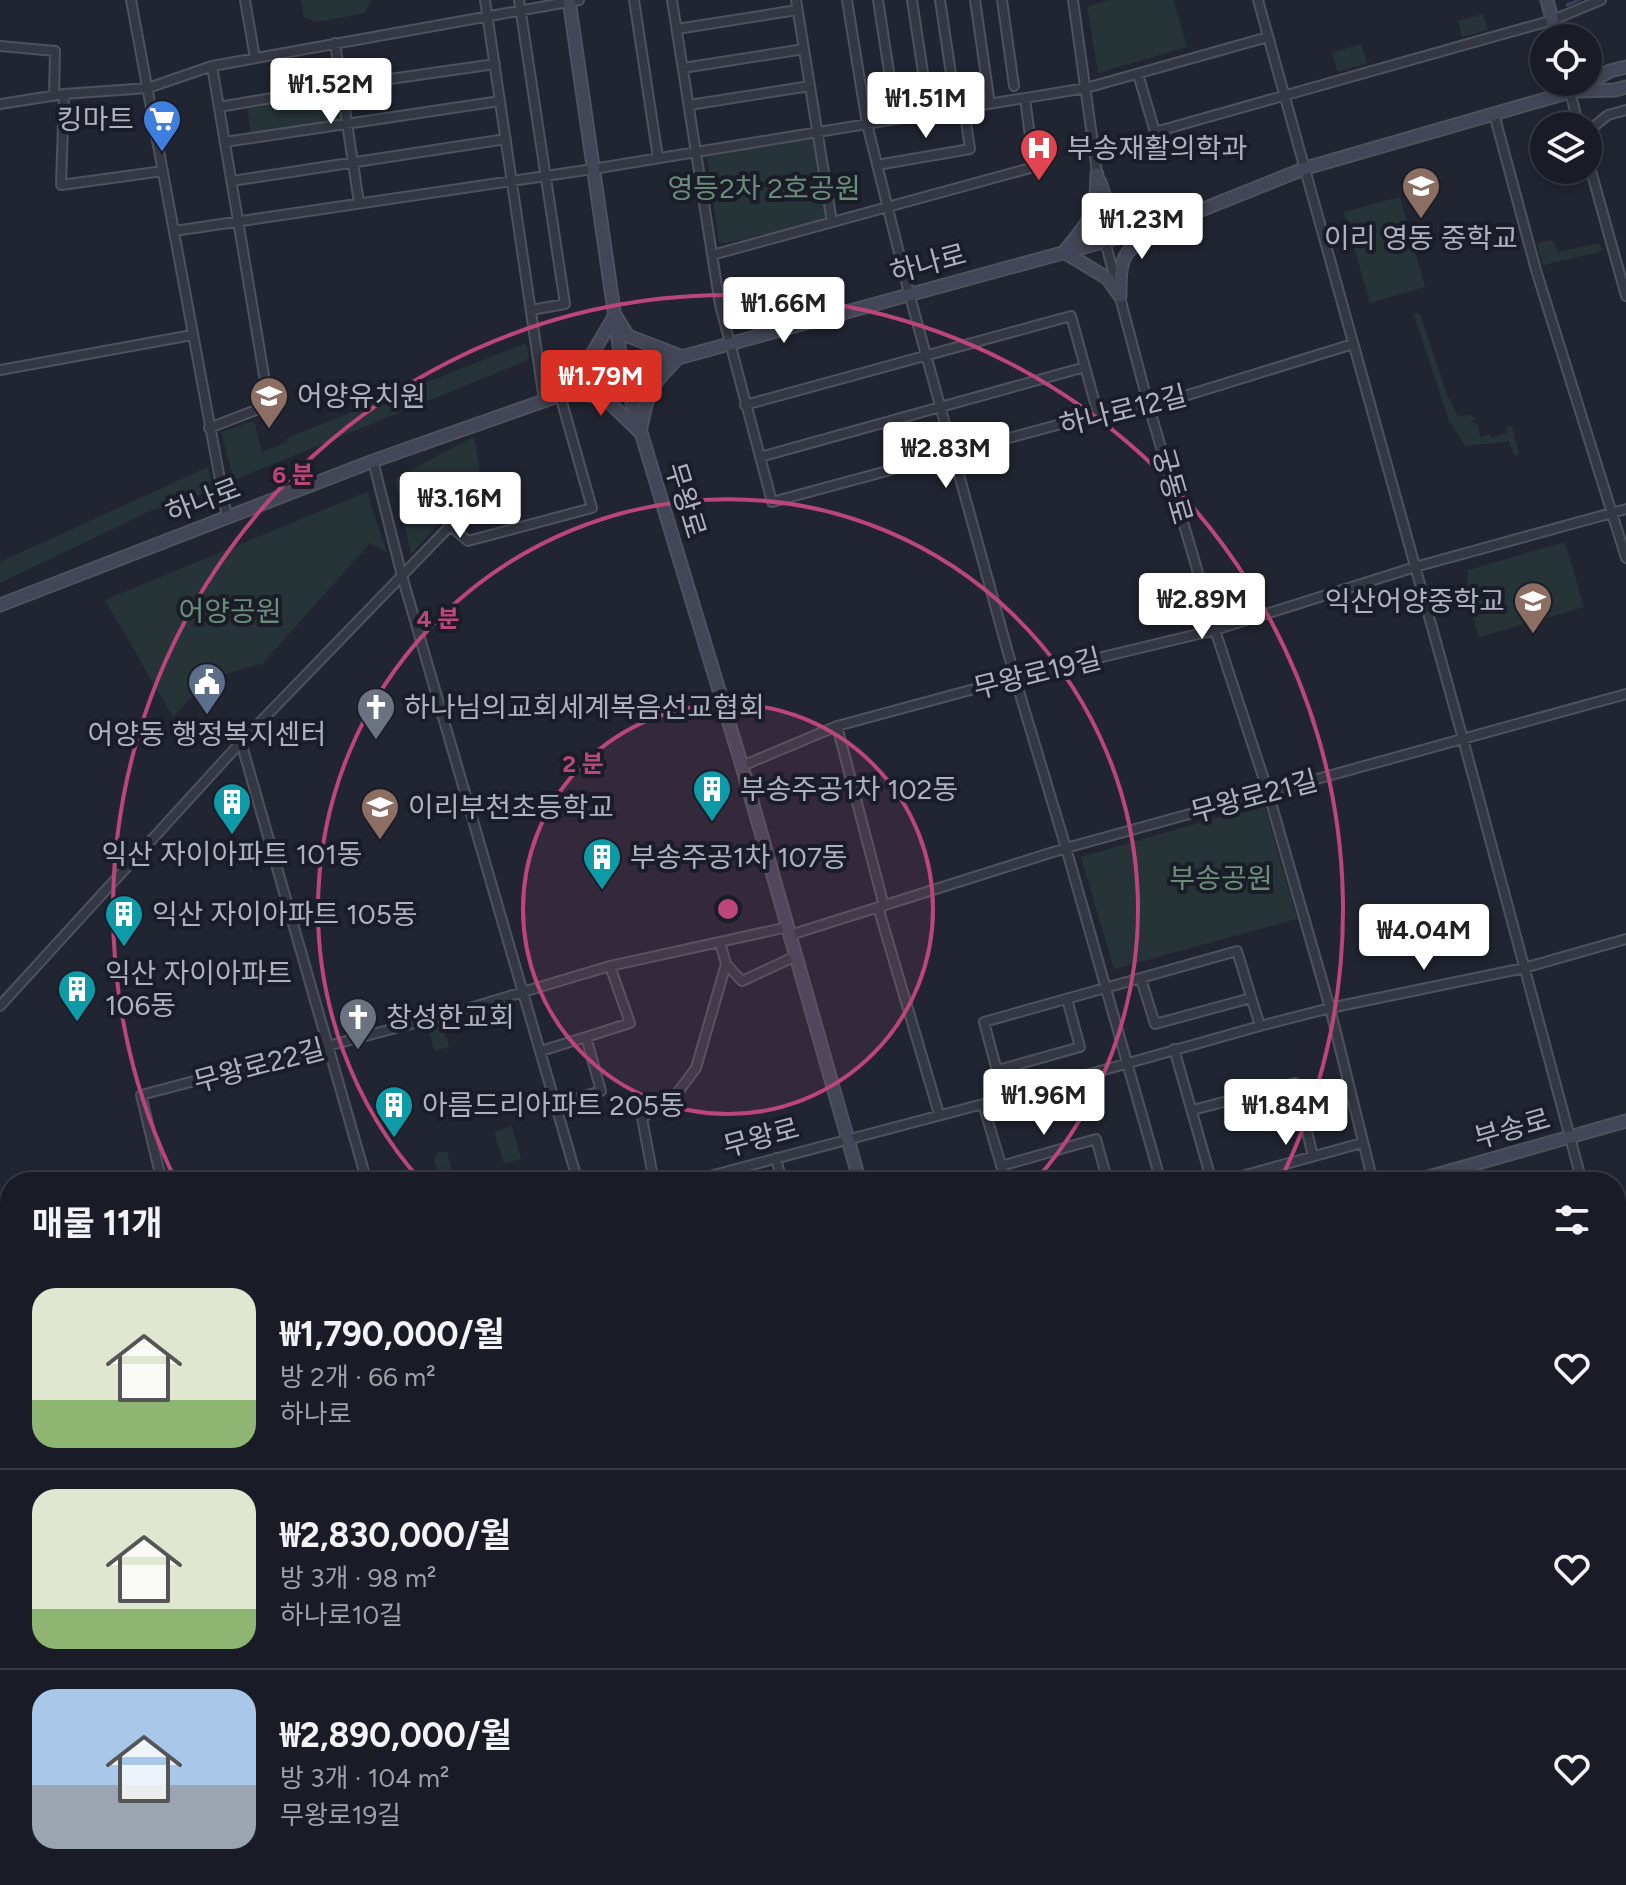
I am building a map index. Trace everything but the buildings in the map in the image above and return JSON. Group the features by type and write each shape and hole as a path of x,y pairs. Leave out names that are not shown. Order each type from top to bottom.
{"street":[{"path":"131,0 227,517"},
{"path":"245,0 255,58"},
{"path":"485,0 544,400"},
{"path":"634,0 658,158"},
{"name":"하나로12길","path":"672,0 712,255 729,342 772,502 1098,414 1149,407 1353,344"},
{"path":"796,0 832,222"},
{"path":"847,0 867,124 925,355 1158,1172"},
{"path":"878,0 894,104 927,99 912,0"},
{"path":"940,0 954,94"},
{"path":"975,0 990,104"},
{"path":"1002,0 1014,86"},
{"name":"궁동로","path":"1073,0 1105,241 1149,407 1215,630 1268,792 1330,1008 1370,1172"},
{"path":"1258,0 1463,739 1579,1172"},
{"path":"1547,0 1554,24"},
{"path":"1138,74 1155,132 1553,20 1601,0"},
{"path":"0,104 64,94 148,88 212,66 487,15 520,5 573,1"},
{"name":"무왕로","path":"573,1 593,169 623,373 742,766 857,1172"},
{"path":"520,5 565,304 531,310"},
{"path":"677,29 797,10"},
{"path":"174,231 593,169 1086,88 1268,37"},
{"path":"335,43 359,203"},
{"path":"0,46 55,51 54,96"},
{"path":"683,68 804,49"},
{"path":"219,107 495,64"},
{"path":"209,428 269,405 212,66"},
{"name":"하나로","path":"1602,74 1626,67"},
{"path":"689,105 810,86"},
{"name":"하나로","path":"1602,89 1626,87"},
{"path":"64,94 61,185 163,171"},
{"name":"하나로","path":"0,605 373,461 623,373 1161,226 1306,168 1494,114 1544,96"},
{"path":"712,255 1034,167 1025,98"},
{"path":"225,142 500,101"},
{"path":"877,165 970,149 964,108"},
{"path":"1602,120 1626,110"},
{"path":"1494,114 1536,270 1626,558"},
{"path":"232,181 506,139"},
{"path":"1097,174 1106,200 1161,226"},
{"path":"1097,174 1097,202 1087,224 1064,252 1107,278 1120,296"},
{"path":"1595,184 1626,296"},
{"path":"1120,296 1120,265 1130,246 1161,226"},
{"path":"450,526 468,541 592,508 566,392 615,315 628,336 680,356 649,391 640,432"},
{"path":"745,405 1071,316 1098,414"},
{"path":"0,370 192,335"},
{"path":"760,457 1085,367"},
{"path":"566,392 607,400 640,432"},
{"path":"373,461 402,576 575,1172"},
{"path":"0,1006 241,742 450,526 491,479"},
{"name":"무왕로19길","path":"742,766 837,726 1015,678 1215,630 1415,567 1626,509"},
{"name":"무왕로21길","path":"789,931 881,906 1066,848 1626,694"},
{"path":"837,726 881,906 939,1114"},
{"path":"241,742 364,1172"},
{"name":"무왕로22길","path":"160,1172 141,1095 329,1047 610,966 720,942 789,931"},
{"path":"847,1137 983,1104 1330,1008 1524,968 1626,939"},
{"path":"720,942 726,964 742,981 796,956"},
{"path":"1004,1097 984,1022 1237,951 1260,1026"},
{"path":"652,1172 642,1118 675,1096 696,1068 726,964"},
{"path":"541,1051 630,1023 610,966"},
{"path":"1141,979 1155,1024 1251,998"},
{"path":"998,1070 1080,1047 1067,999"},
{"path":"556,1105 601,1091 586,1037"},
{"path":"1174,1049 1209,1172"},
{"path":"1193,1110 1295,1083 1313,1156"},
{"path":"983,1104 1003,1172"},
{"name":"부송로","path":"1446,1172 1626,1121"},
{"name":"무왕로","path":"724,1172 847,1137"},
{"path":"1001,1166 1096,1139 1105,1172"},
{"path":"1256,1172 1362,1143"},
{"path":"776,1158 780,1172"}],"green space":[{"path":"301,0 371,0 365,13 317,22 304,17"},
{"path":"1110,0 1173,0 1187,47 1098,73 1087,6"},
{"path":"1483,14 1488,30 1462,37 1458,21"},
{"path":"1361,44 1367,63 1338,72 1332,53"},
{"path":"336,91 341,122 251,135 247,105"},
{"name":"영등2차 2호공원","path":"815,135 828,213 824,220 726,243 719,242 706,151"},
{"path":"1400,197 1410,233 1406,234 1411,252 1415,251 1425,287 1370,303 1344,212"},
{"path":"1552,240 1559,252 1598,243 1602,249 1543,265 1537,245"},
{"path":"1420,314 1448,397 1458,416 1472,415 1475,420 1470,422 1478,424 1480,437 1489,434 1491,438 1507,433 1506,427 1512,426 1519,454 1514,455 1509,441 1465,446 1449,421 1414,315"},
{"path":"526,343 529,357 526,361 234,480 221,432 254,421 262,452 287,442 287,438"},
{"path":"474,437 481,478 411,554 395,478"},
{"path":"208,467 213,490 154,509 0,583 0,562"},
{"name":"어양공원","path":"367,492 387,553 370,543 263,663 209,679 173,717 105,600"},
{"path":"1565,542 1584,607 1479,637 1467,596 1468,570"},
{"name":"부송공원","path":"1264,804 1297,919 1114,969 1081,857"},
{"path":"440,1015 449,1047 435,1051 425,1020"},
{"path":"512,1126 521,1159 504,1164 494,1132"},
{"path":"439,1152 447,1152 452,1172 437,1172 434,1159"}],"waterway":[{"path":"1567,5 1579,0"}],"place":[{"name":"킹마트","path":"162,153"},
{"name":"부송재활의학과","path":"1039,182"},
{"name":"이리 영동 중학교","path":"1421,220"},
{"name":"어양유치원","path":"269,430"},
{"name":"익산어양중학교","path":"1533,635"},
{"name":"어양동 행정복지센터","path":"207,716"},
{"name":"하나님의교회세계복음선교협회","path":"376,741"},
{"name":"부송주공1차 102동","path":"712,823"},
{"name":"익산 자이아파트 101동","path":"232,836"},
{"name":"이리부천초등학교","path":"380,841"},
{"name":"부송주공1차 107동","path":"602,891"},
{"name":"익산 자이아파트 105동","path":"124,948"},
{"name":"익산 자이아파트 106동","path":"77,1023"},
{"name":"창성한교회","path":"358,1051"},
{"name":"아름드리아파트 205동","path":"394,1139"}]}
